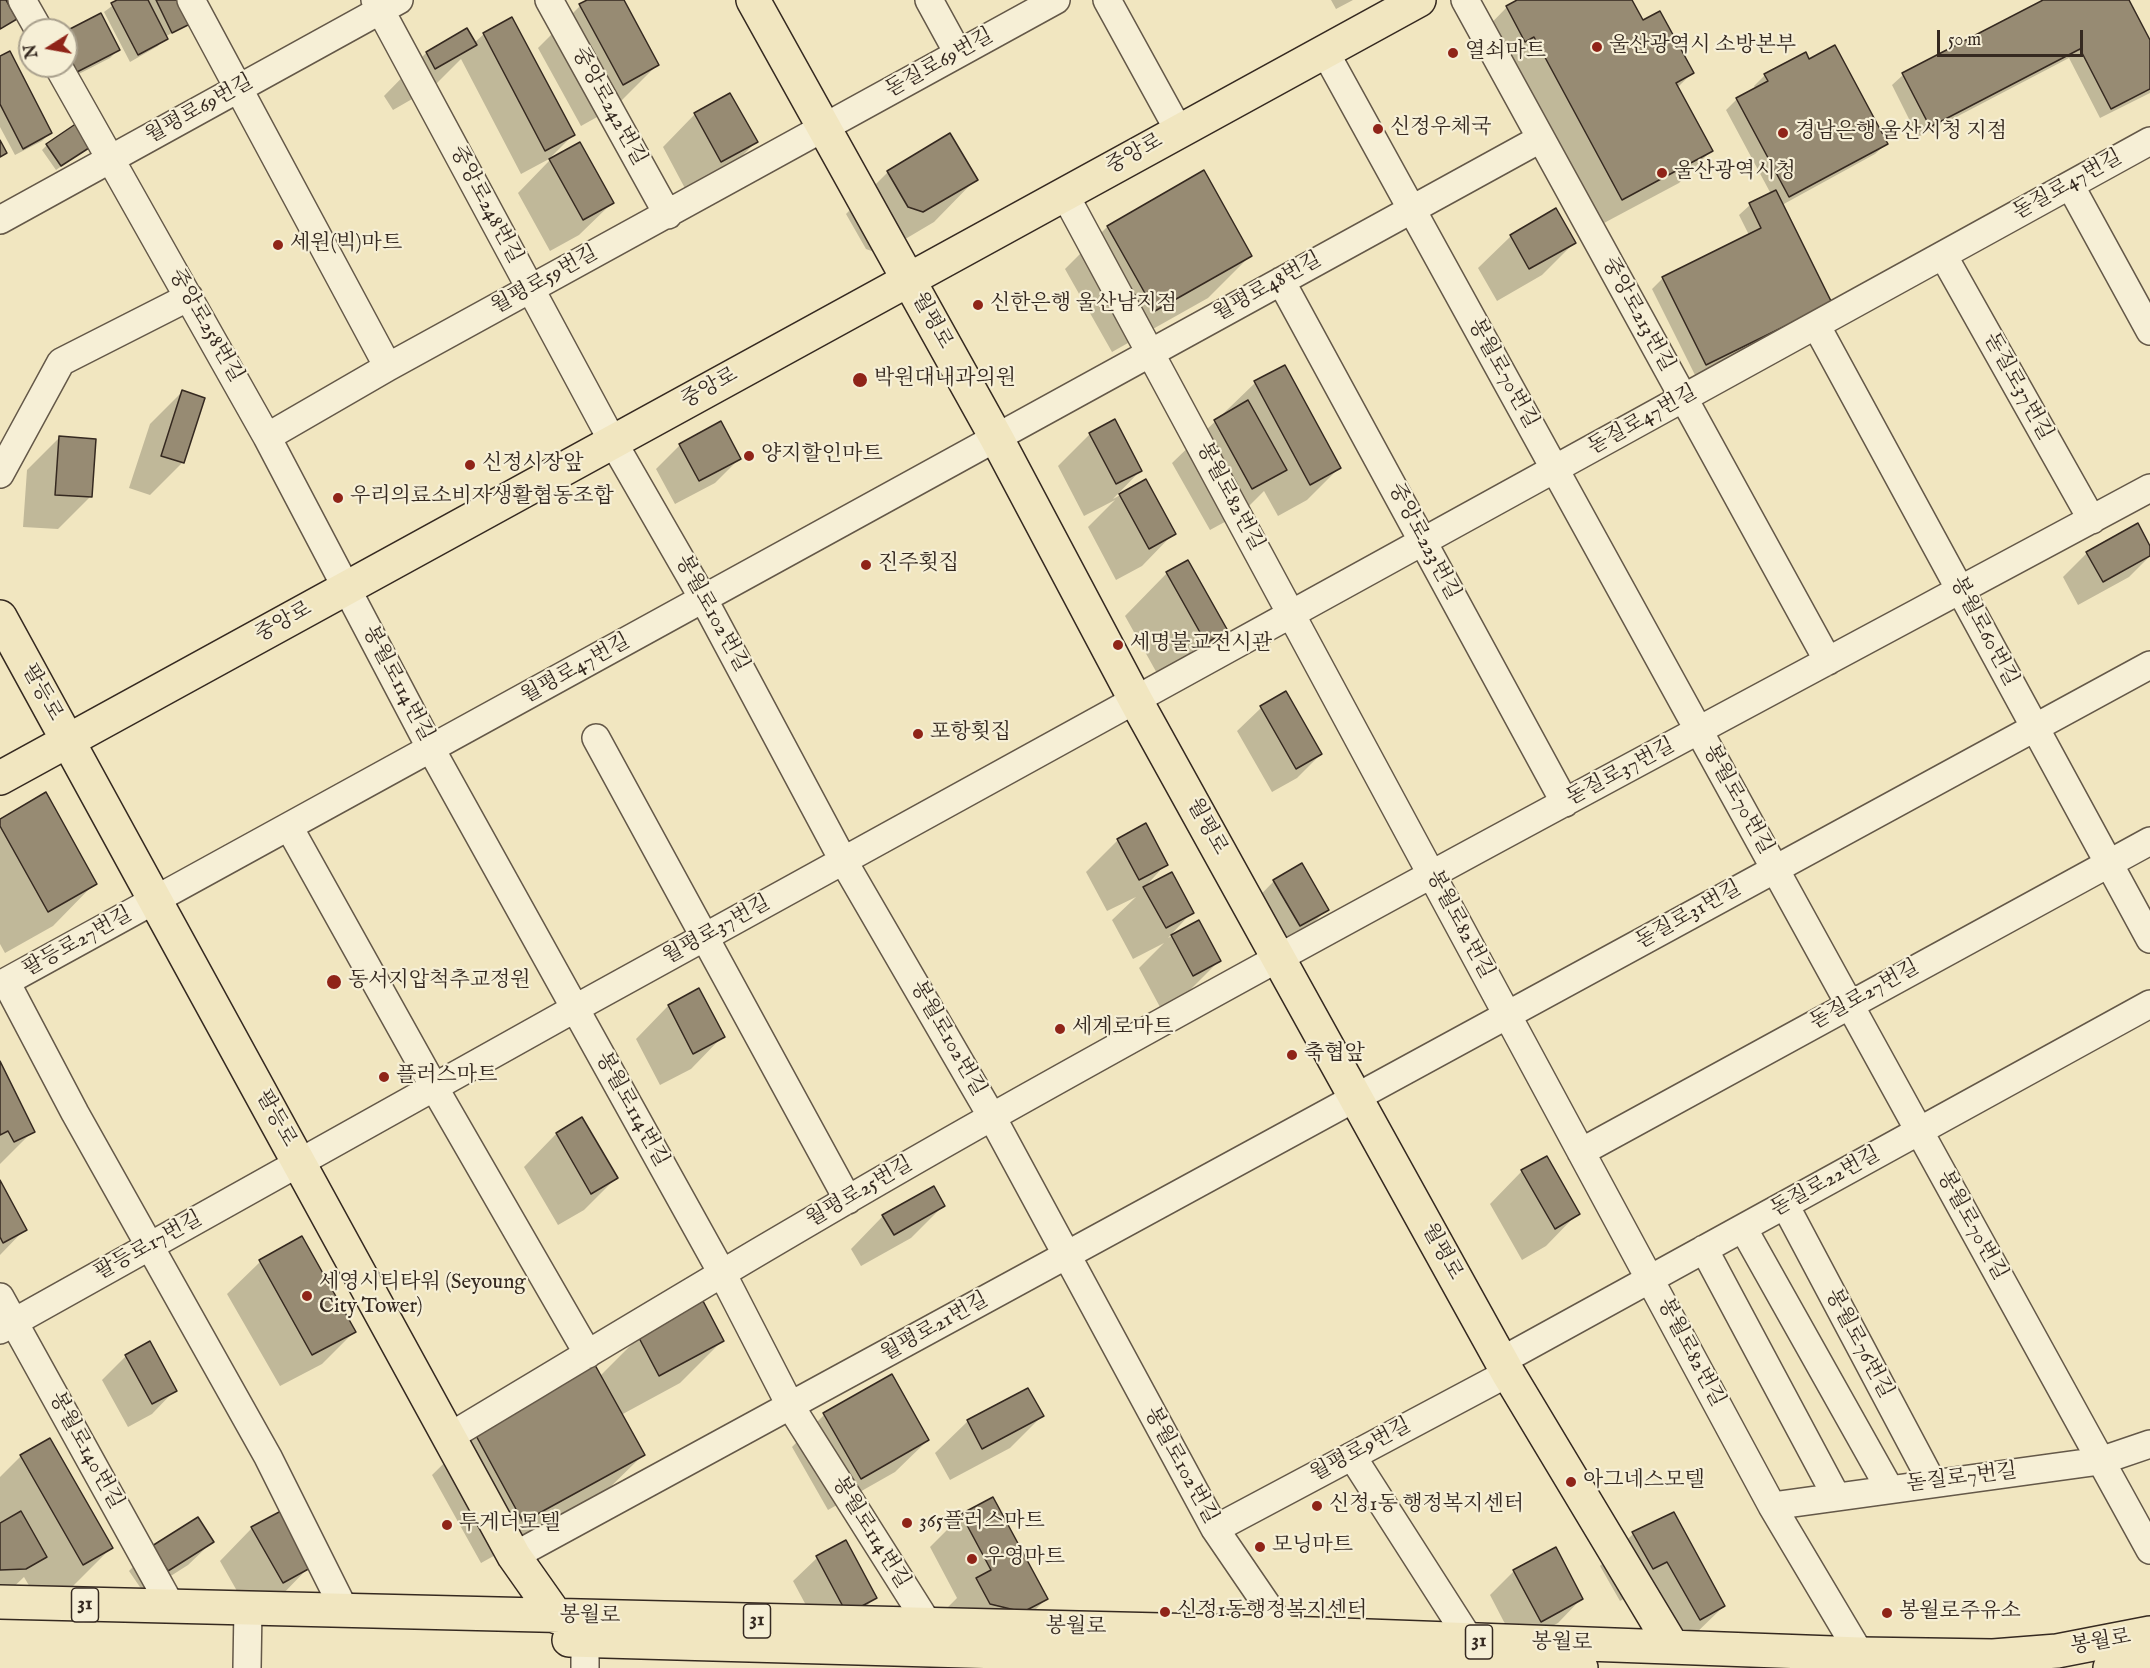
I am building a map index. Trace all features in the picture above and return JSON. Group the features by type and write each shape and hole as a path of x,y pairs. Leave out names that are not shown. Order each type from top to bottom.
{"main road":[{"name":"월평로","path":"753,0 997,439 1136,701 1504,1367 1671,1657"},
{"name":"중앙로","path":"0,778 1324,50 1419,0"},
{"name":"팔등로","path":"0,617 514,1556 578,1636"},
{"name":"봉월로","path":"0,1602 171,1606 248,1618 345,1611 578,1636 928,1624 1218,1644 1286,1653 1471,1642 1671,1657 1861,1661 2057,1651 2150,1634"},
{"path":"0,1622 248,1618 578,1636 1218,1644"},
{"path":"1286,1653 1581,1668"},
{"path":"2110,1668 2150,1660"}],"street":[{"path":"22,0 32,18"},
{"path":"191,0 387,367"},
{"name":"중앙로242번길","path":"549,0 668,215"},
{"path":"929,0 958,53"},
{"name":"돋질로69번길","path":"824,129 1056,0"},
{"path":"1107,0 1179,131"},
{"name":"중앙로213번길","path":"1465,0 1828,662"},
{"name":"월평로69번길","path":"0,220 239,88 385,3"},
{"name":"중앙로248번길","path":"385,3 531,289 613,442"},
{"name":"봉월로70번길","path":"1324,50 2150,1550"},
{"name":"중앙로258번길","path":"65,78 267,437 345,589"},
{"name":"월평로59번길","path":"267,437 387,367 824,129"},
{"name":"월평로48번길","path":"997,439 1540,139"},
{"name":"돋질로47번길","path":"1136,701 2150,141"},
{"path":"2070,184 2150,331"},
{"name":"봉월로82번길","path":"1064,193 1772,1506 1861,1661"},
{"name":"돋질로37번길","path":"1943,255 2092,520"},
{"name":"중앙로223번길","path":"1281,281 1565,803"},
{"path":"0,474 61,362 189,297"},
{"name":"봉월로60번길","path":"1816,325 2150,939"},
{"name":"월평로47번길","path":"155,901 997,439"},
{"name":"봉월로102번길","path":"613,442 704,600 844,862 992,1117 1065,1256 1286,1653"},
{"name":"돋질로37번길","path":"1278,957 2150,488"},
{"name":"봉월로114번길","path":"345,589 574,1009 722,1273 791,1407 928,1624"},
{"name":"돋질로31번길","path":"1355,1097 2150,665"},
{"name":"월평로37번길","path":"298,1163 1136,701"},
{"path":"596,738 848,1200"},
{"path":"289,827 434,1087 588,1354"},
{"name":"돋질로27번길","path":"1581,1152 2150,840"},
{"name":"팔등로27번길","path":"3,984 155,901"},
{"name":"월평로25번길","path":"449,1437 848,1200 1278,957"},
{"path":"3,984 268,1457 345,1611"},
{"name":"돋질로22번길","path":"1504,1367 1650,1279 2150,1004"},
{"name":"월평로21번길","path":"514,1556 791,1407 1355,1097"},
{"name":"팔등로17번길","path":"7,1327 298,1163"},
{"name":"봉월로76번길","path":"1785,1205 1932,1482"},
{"path":"1743,1228 1889,1488"},
{"path":"1704,1249 1836,1496"},
{"name":"봉월로140번길","path":"0,1297 7,1327 171,1606"},
{"name":"월평로9번길","path":"1215,1529 1352,1456 1504,1367"},
{"name":"돋질로7번길","path":"1772,1506 1932,1482 2100,1461 2150,1444"},
{"path":"1352,1456 1471,1642"},
{"path":"247,1668 248,1618"}],"building":[{"path":"0,0 6,0 17,19 0,29"},
{"path":"117,0 148,0 168,39 138,55 111,3"},
{"path":"156,0 180,0 192,23 172,33"},
{"path":"587,0 624,0 659,65 623,85 579,4"},
{"path":"1517,0 1632,0 1643,20 1660,11 1694,73 1676,83 1713,151 1622,200 1534,37 1525,42 1506,6"},
{"path":"2043,0 2129,0 2150,40 2150,89 2111,109 2080,49 1930,127 1902,73"},
{"path":"101,13 120,50 78,71 78,25"},
{"path":"512,17 575,135 545,151 483,33"},
{"path":"467,28 477,45 435,69 426,52"},
{"path":"1835,45 1888,144 1789,197 1736,98 1768,81 1764,74 1806,52 1809,59"},
{"path":"10,51 18,67 18,78 24,78 52,133 23,149 0,104 0,56"},
{"path":"730,93 758,142 721,162 694,113"},
{"path":"77,123 92,146 61,166 46,144"},
{"path":"950,133 978,180 923,212 908,207 887,171"},
{"path":"0,140 7,153 0,157"},
{"path":"580,142 614,203 583,220 549,159"},
{"path":"1204,170 1252,256 1155,311 1107,226"},
{"path":"1776,190 1832,303 1706,365 1662,277 1761,228 1749,203"},
{"path":"1556,208 1576,243 1529,269 1510,235"},
{"path":"1285,365 1341,468 1310,485 1254,381"},
{"path":"182,390 205,398 184,463 161,456"},
{"path":"1248,400 1287,470 1252,489 1214,420"},
{"path":"1115,419 1142,471 1116,484 1089,433"},
{"path":"721,421 741,459 699,481 679,444"},
{"path":"59,436 96,439 92,497 55,495"},
{"path":"1146,479 1176,534 1149,549 1119,494"},
{"path":"2138,523 2150,546 2150,556 2103,582 2086,552"},
{"path":"1188,560 1228,631 1206,643 1166,572"},
{"path":"1286,691 1322,754 1296,769 1260,706"},
{"path":"46,792 97,884 48,912 0,826 0,819"},
{"path":"1146,823 1168,865 1139,880 1117,839"},
{"path":"1302,863 1329,910 1300,926 1273,880"},
{"path":"1172,872 1194,913 1166,928 1143,887"},
{"path":"1199,920 1221,961 1193,976 1171,935"},
{"path":"699,988 725,1037 693,1054 668,1005"},
{"path":"0,1061 35,1132 14,1142 8,1131 0,1135"},
{"path":"582,1117 618,1178 591,1194 556,1133"},
{"path":"1547,1156 1580,1214 1555,1229 1521,1170"},
{"path":"0,1180 27,1230 3,1243 0,1237"},
{"path":"934,1186 945,1206 894,1235 882,1215"},
{"name":"세영시티타워 (Seyoung City Tower)","path":"302,1236 356,1332 312,1355 259,1260"},
{"path":"703,1301 724,1341 659,1376 638,1336"},
{"path":"150,1341 177,1391 152,1404 125,1355"},
{"path":"595,1365 645,1455 523,1522 474,1432"},
{"path":"892,1374 929,1440 861,1479 823,1413"},
{"path":"1028,1388 1044,1416 982,1449 967,1420"},
{"path":"50,1438 113,1548 83,1565 20,1455"},
{"path":"993,1497 1048,1599 1023,1612 990,1604 976,1578 991,1570 961,1514"},
{"path":"21,1511 47,1557 26,1569 0,1570 0,1523"},
{"path":"281,1511 312,1567 283,1583 251,1527"},
{"path":"1674,1512 1725,1606 1700,1620 1667,1562 1653,1569 1632,1532"},
{"path":"198,1517 214,1542 168,1571 152,1546"},
{"path":"846,1540 877,1598 847,1614 816,1556"},
{"path":"1556,1547 1583,1599 1541,1622 1513,1570"}],"place":[{"name":"울산광역시 소방본부","path":"1597,47"},
{"name":"열쇠마트","path":"1453,53"},
{"name":"신정우체국","path":"1378,129"},
{"name":"경남은행 울산시청 지점","path":"1783,133"},
{"name":"울산광역시청","path":"1662,173"},
{"name":"세원(빅)마트","path":"278,245"},
{"name":"신한은행 울산남지점","path":"978,305"},
{"name":"박원대내과의원","path":"860,380"},
{"name":"양지할인마트","path":"749,456"},
{"name":"신정시장앞","path":"470,465"},
{"name":"우리의료소비자생활협동조합","path":"338,498"},
{"name":"진주횟집","path":"866,565"},
{"name":"세명불교전시관","path":"1118,645"},
{"name":"포항횟집","path":"918,734"},
{"name":"동서지압척추교정원","path":"334,982"},
{"name":"세계로마트","path":"1060,1029"},
{"name":"축협앞","path":"1292,1055"},
{"name":"플러스마트","path":"384,1077"},
{"name":"세영시티타워 (Seyoung City Tower)","path":"307,1296"},
{"name":"아그네스모텔","path":"1571,1482"},
{"name":"신정1동 행정복지센터","path":"1317,1506"},
{"name":"365플러스마트","path":"907,1523"},
{"name":"투게더모텔","path":"447,1525"},
{"name":"모닝마트","path":"1260,1547"},
{"name":"우영마트","path":"972,1559"},
{"name":"신정1동행정복지센터","path":"1165,1612"},
{"name":"봉월로주유소","path":"1887,1613"}]}
